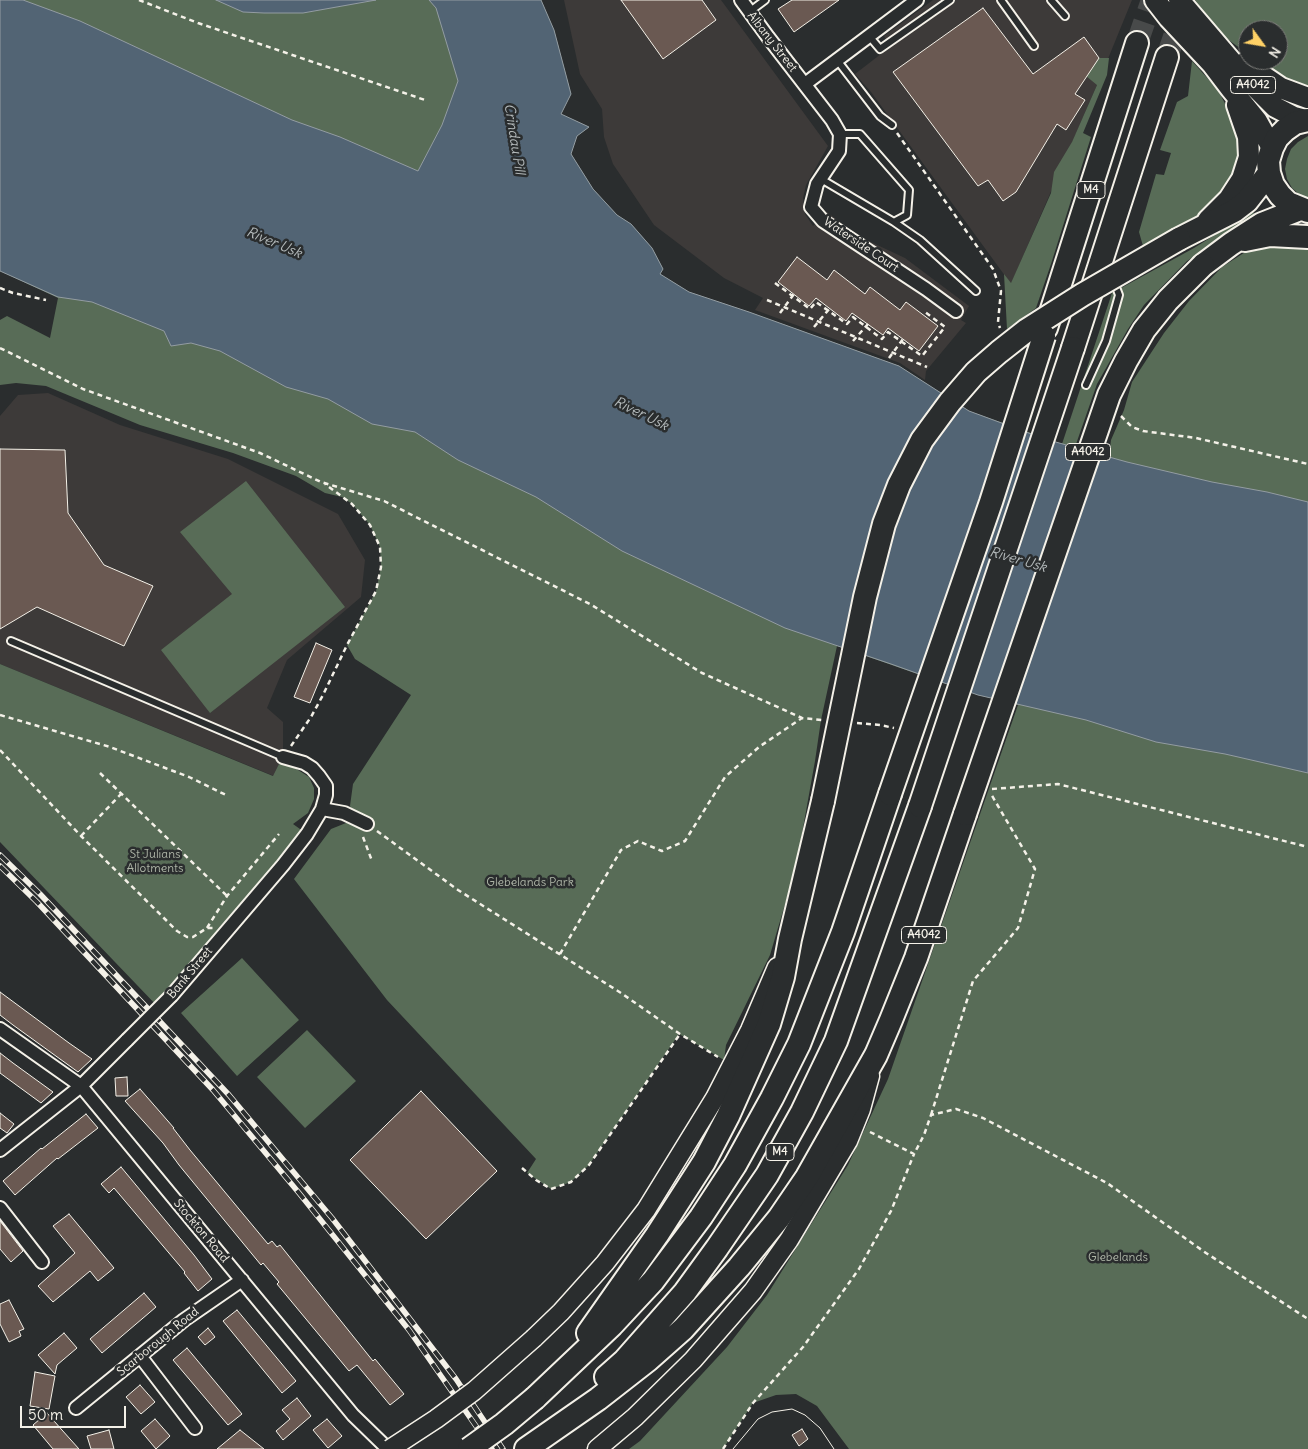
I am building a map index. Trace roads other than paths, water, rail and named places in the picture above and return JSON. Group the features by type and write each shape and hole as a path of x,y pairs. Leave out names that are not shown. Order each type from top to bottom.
{"highway":[{"name":"M4","path":"469,1449 504,1424 540,1394 612,1325 653,1281 701,1217 735,1165 799,1044 842,932 991,502 1137,43"},
{"name":"M4","path":"534,1443 624,1361 685,1292 767,1174 802,1112 836,1042 920,806 1073,348 1106,263 1167,57"},
{"path":"1304,210 1288,203 1280,195 1273,185 1268,161 1277,138 1307,113"},
{"name":"A4042","path":"790,939 824,801 865,597 884,524 899,485 922,440 950,402 976,372 1027,330 1082,295 1189,234 1234,211 1247,201 1269,173"},
{"name":"A4042","path":"876,1055 916,958 1081,472 1109,395 1126,361 1144,330 1168,300 1203,265 1262,224 1304,210"},
{"name":"A4042","path":"1231,244 1270,235 1308,237"},
{"name":"M4","path":"540,1394 596,1323 657,1235 704,1162 728,1116 769,1024 784,977 790,939"},
{"name":"M4","path":"534,1443 598,1399 648,1360 683,1329 715,1295 779,1218 807,1177 876,1055"}],"main road":[{"name":"A4042","path":"1155,0 1232,89 1257,121 1272,148"},
{"name":"A4042","path":"1179,0 1243,75 1275,107 1294,117 1307,113"},
{"name":"A4042","path":"1189,234 1229,199 1242,179 1249,157 1248,137 1232,89"},
{"path":"389,1449 436,1419 474,1391 561,1312 605,1263 646,1210 715,1098 750,1030 790,939"},
{"path":"597,1449 635,1417 693,1360 753,1291 789,1240 848,1141 861,1109 876,1055"}],"street":[{"name":"Albany Street","path":"741,0 805,84"},
{"path":"840,134 805,84 917,0"},
{"name":"Waterside Court","path":"840,134 839,151 817,184 811,207 823,221 956,311"},
{"path":"282,757 304,763 319,776 326,786 326,795 322,809 344,813 362,822"},
{"name":"Bank Street","path":"0,1150 81,1086 172,995 283,865 307,834 322,809"},
{"name":"Stockton Road","path":"0,1029 81,1086 353,1415 389,1449"},
{"path":"0,1208 42,1262"},
{"name":"Scarborough Road","path":"76,1408 184,1320 242,1280"},
{"path":"140,1356 195,1428"}],"lane":[{"path":"749,12 765,0"},
{"path":"869,36 880,49 950,0"},
{"path":"1001,0 1034,46"},
{"path":"1051,0 1065,16"},
{"path":"837,60 880,116 892,125"},
{"path":"840,134 860,134 909,190 907,214 894,222"},
{"path":"821,179 894,222 920,240 976,291"},
{"path":"1086,385 1106,341 1119,295 1106,263"},
{"path":"11,641 282,757"}],"water":[{"path":"0,0 23,0 80,21 292,120 340,137 418,171 442,125 458,81 436,8 429,0 541,0 554,30 571,94 561,114 589,127 577,136 571,154 593,189 617,215 631,224 652,248 663,269 660,274 689,292 899,366 969,411 1045,439 1127,462 1308,502 1308,773 1225,754 1156,742 1086,720 978,695 785,628 622,551 536,497 458,460 415,432 372,424 328,399 286,387 220,351 191,343 171,346 164,331 92,302 58,297 0,271"},
{"path":"216,0 376,0 303,13 264,13 243,12"}],"tunnel":[{"path":"1137,43 1152,0"},
{"path":"1167,57 1184,8"}],"tram line":[{"path":"733,1449 758,1419 772,1412 792,1409 805,1415 820,1428 834,1449"}],"railway":[{"path":"0,855 40,894 229,1095 332,1218 456,1379 503,1449"},
{"path":"0,866 37,902 213,1090 409,1330 492,1449"}],"water label":[{"name":"Crindau Pill","path":"514,139"},
{"name":"River Usk","path":"274,243"},
{"name":"River Usk","path":"641,414"},
{"name":"River Usk","path":"1018,560"}],"park label":[{"name":"St Julians Allotments","path":"155,862"},
{"name":"Glebelands Park","path":"530,883"},
{"name":"Glebelands","path":"1118,1258"}]}
